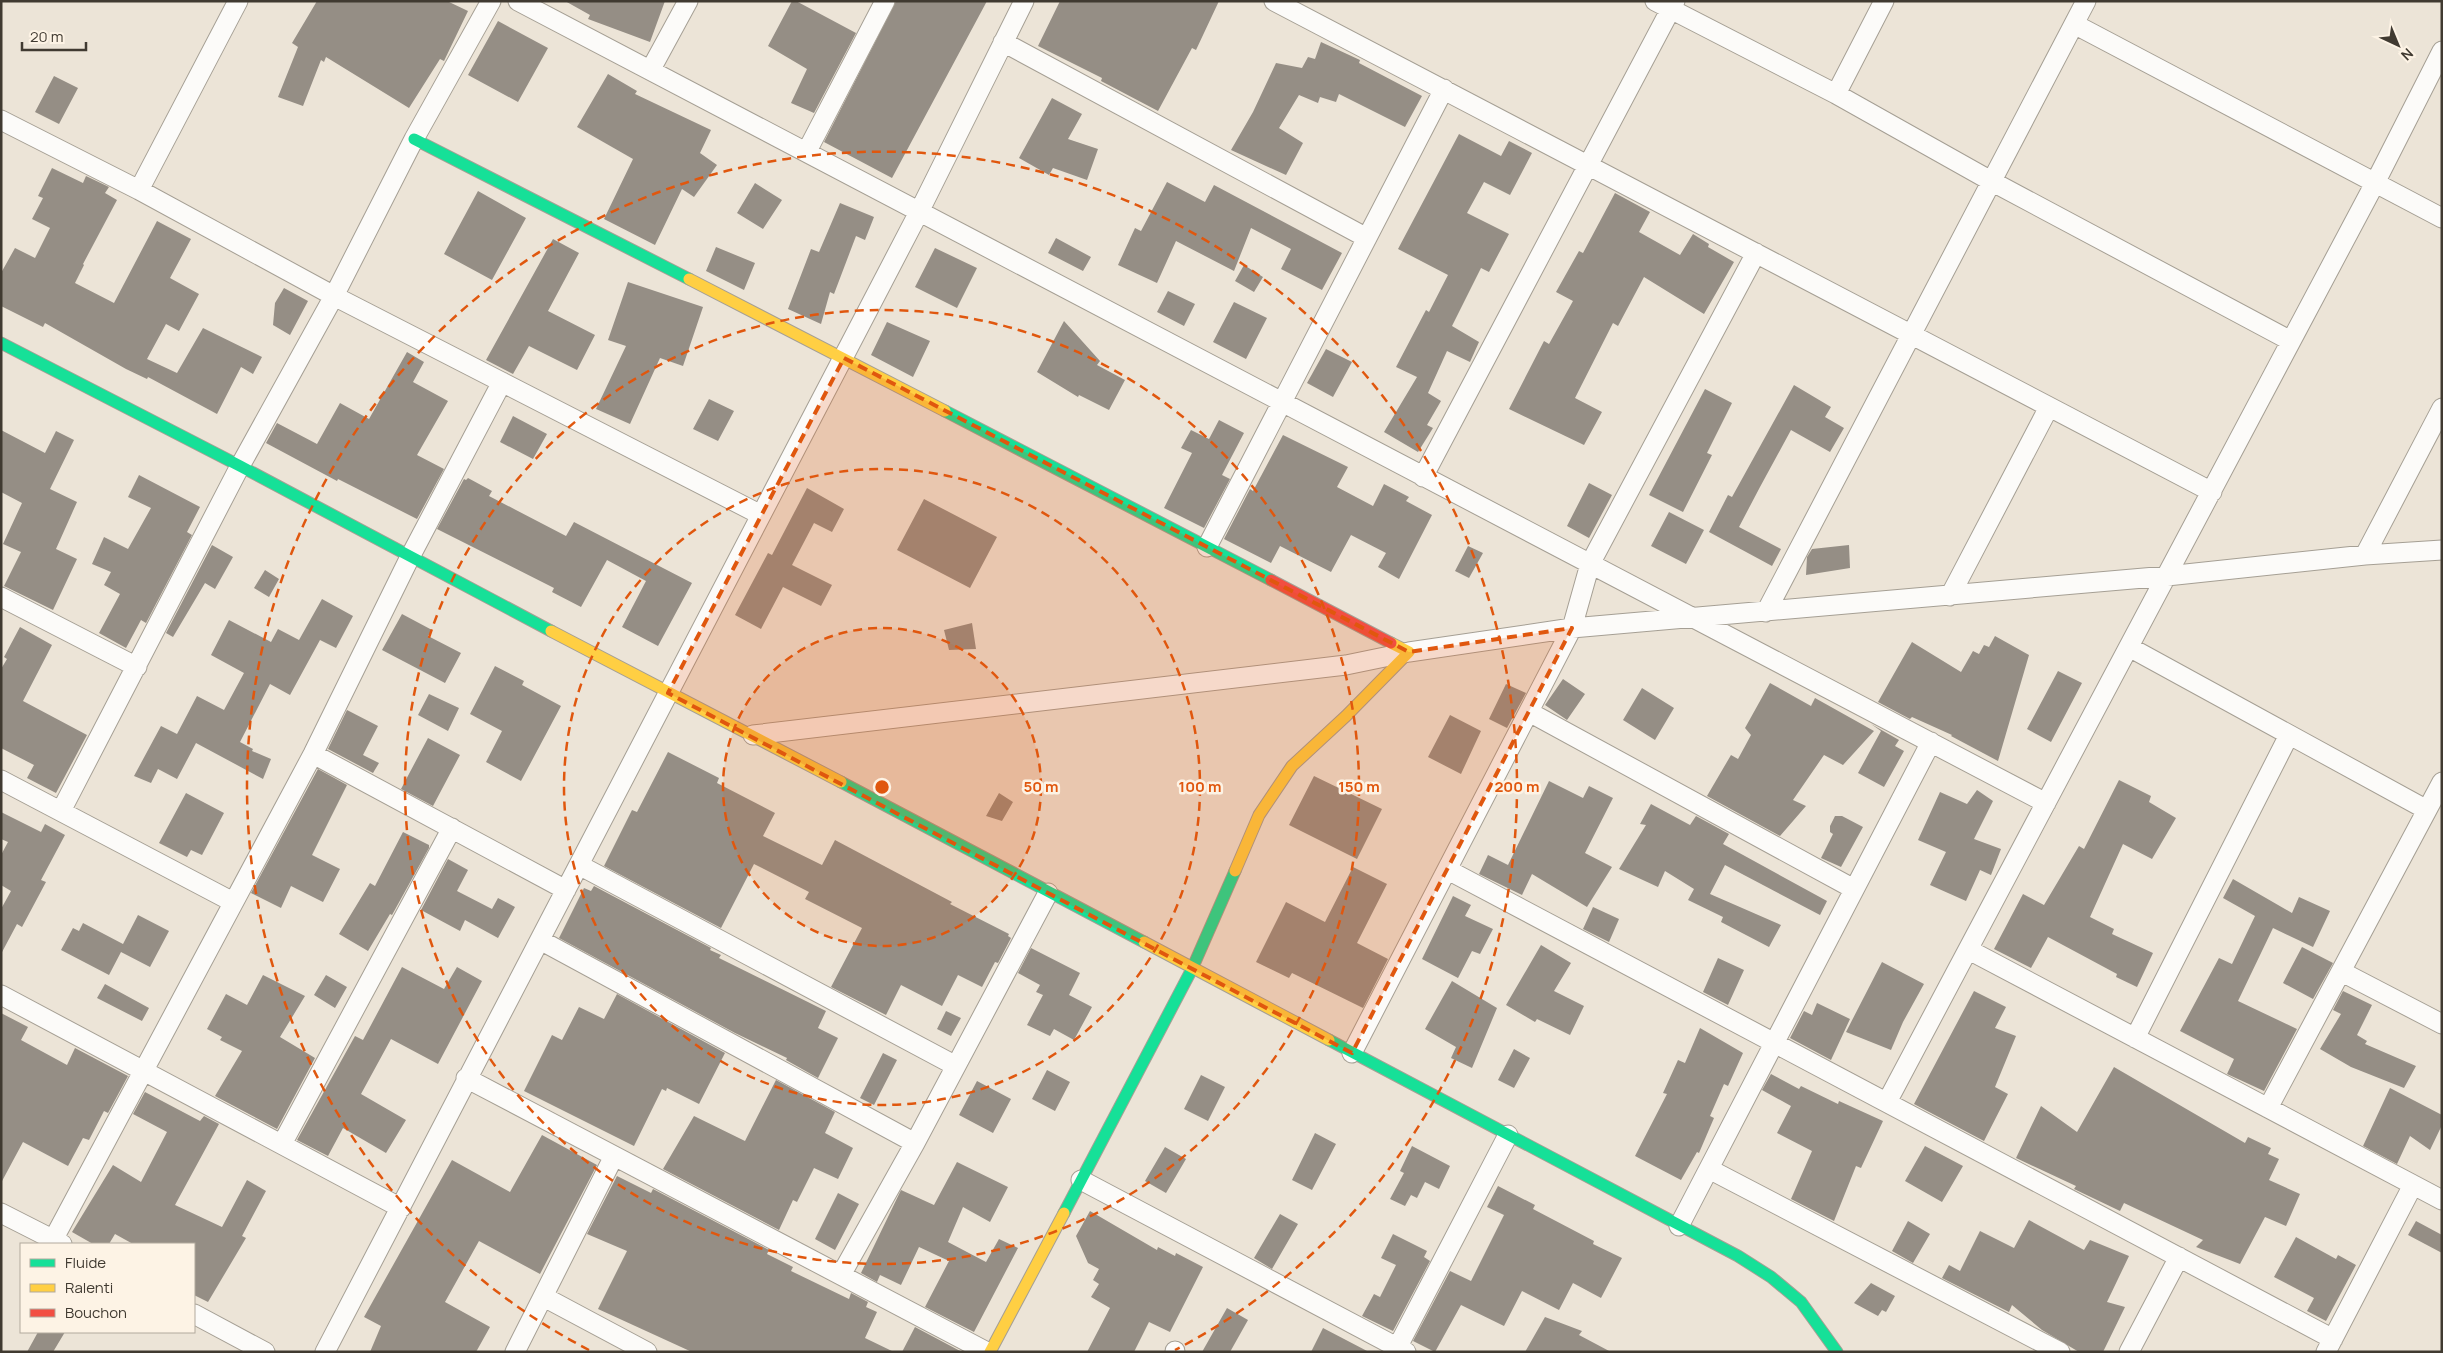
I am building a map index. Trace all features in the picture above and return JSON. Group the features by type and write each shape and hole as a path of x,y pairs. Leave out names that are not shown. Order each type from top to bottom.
{"street":[{"path":"139,190 238,1"},
{"path":"61,811 240,466 334,296 414,139 490,1"},
{"path":"518,1 651,69 919,212 2046,803"},
{"path":"651,69 688,1"},
{"path":"807,151 885,1"},
{"path":"325,1352 466,1078 844,358 1024,1"},
{"path":"1274,1 2212,492"},
{"path":"1836,94 1884,1"},
{"path":"1766,612 2086,1"},
{"path":"1423,477 1588,165 1667,4 1836,94 1991,181 2291,341"},
{"path":"2074,24 2442,218"},
{"path":"1003,42 1367,238"},
{"path":"1887,1102 2376,183 2442,51"},
{"path":"1207,547 1444,89"},
{"path":"1,120 139,190 334,296 761,515"},
{"path":"414,139 844,358 1409,652"},
{"path":"1352,1054 1572,628 1590,564 1756,253"},
{"path":"1,343 240,466 668,693 754,736 1352,1054 1738,1256 1771,1277 1801,1302 1837,1352"},
{"path":"1,1213 58,1242 144,1070 313,754 410,557 502,382"},
{"path":"1950,596 2049,406"},
{"path":"2365,555 2442,408"},
{"path":"754,736 1346,665 1409,652 1572,628 1950,596 2365,555 2442,550"},
{"path":"1,597 137,667"},
{"path":"2129,647 2427,810"},
{"path":"466,1078 988,1352 1192,969 1259,815 1292,766 1346,716 1409,652"},
{"path":"1529,712 1854,889"},
{"path":"2135,1038 2289,735"},
{"path":"1679,1226 1930,742"},
{"path":"313,754 566,890"},
{"path":"1,780 233,902"},
{"path":"2268,1108 2442,782"},
{"path":"282,1144 452,828"},
{"path":"579,865 956,1066"},
{"path":"1448,870 2179,1257 2330,1345 2413,1185"},
{"path":"841,1275 915,1143 1048,893"},
{"path":"540,940 915,1143"},
{"path":"1968,950 2442,1200"},
{"path":"2342,972 2442,1024"},
{"path":"1,995 400,1208"},
{"path":"1081,1180 1399,1350 1508,1135"},
{"path":"515,1352 614,1156"},
{"path":"1709,1169 2060,1352"},
{"path":"2129,1352 2179,1257"},
{"path":"544,1297 647,1352"},
{"path":"195,1315 265,1352"}],"highlighted area":[{"path":"844,358 1409,652 1572,628 1352,1053 668,693"}],"building":[{"path":"317,1 447,1 468,11 444,61 440,59 409,108 326,57 324,62 321,60 303,106 278,97 298,47 292,43"},
{"path":"565,1 665,1 650,42 588,19 590,15"},
{"path":"792,1 796,1 856,33 814,113 791,103 807,69 768,46"},
{"path":"896,1 987,1 892,178 824,142"},
{"path":"1060,1 1219,1 1196,50 1192,48 1158,111 1101,81 1102,78 1038,46"},
{"path":"498,21 548,48 518,102 468,75"},
{"path":"1321,42 1360,60 1359,63 1422,96 1405,127 1339,94 1336,102 1320,97 1318,103 1299,95 1279,128 1303,143 1286,175 1231,150 1253,112 1276,63 1302,68 1308,57 1315,59"},
{"path":"608,74 637,91 635,94 711,130 700,153 717,165 694,197 682,189 655,245 604,219 633,159 577,127"},
{"path":"54,76 78,88 59,124 35,112"},
{"path":"1052,98 1082,114 1068,139 1098,149 1087,180 1053,168 1049,175 1019,158"},
{"path":"1459,134 1501,156 1509,141 1532,153 1510,195 1484,182 1467,213 1509,234 1489,272 1481,268 1452,326 1479,342 1470,362 1447,351 1428,393 1441,401 1427,425 1433,428 1418,452 1384,432 1417,377 1396,367 1426,310 1429,312 1448,275 1398,249"},
{"path":"52,168 83,183 86,176 109,187 105,193 117,200 75,283 114,303 157,221 191,239 170,278 199,294 179,331 166,324 147,359 177,373 203,328 262,357 253,374 241,367 217,414 148,377 147,379 126,369 45,323 43,327 1,306 1,273 15,248 35,258 50,228 32,219 43,198 38,196"},
{"path":"1167,182 1205,202 1214,185 1342,253 1322,290 1281,269 1291,249 1251,228 1234,271 1176,241 1157,283 1118,265 1135,228 1141,231"},
{"path":"755,183 782,200 763,229 737,213"},
{"path":"478,191 526,218 492,280 444,254"},
{"path":"1615,193 1650,212 1639,232 1680,255 1693,234 1709,244 1708,247 1734,262 1704,314 1644,277 1618,326 1613,323 1575,398 1602,412 1584,445 1509,409 1544,341 1549,344 1573,301 1556,292 1579,251 1583,253"},
{"path":"840,203 874,217 865,240 856,236 834,294 830,292 821,324 788,309 811,249 819,252"},
{"path":"1056,238 1091,257 1083,271 1048,253"},
{"path":"553,239 579,253 548,311 595,335 577,370 529,346 513,374 486,360"},
{"path":"716,247 755,263 744,290 706,271"},
{"path":"935,248 977,268 957,308 915,287"},
{"path":"1244,265 1263,277 1254,292 1235,281"},
{"path":"628,282 703,307 683,366 660,358 630,424 596,409 626,346 608,340"},
{"path":"284,288 308,301 290,335 273,325 275,303"},
{"path":"1168,291 1195,304 1184,326 1157,312"},
{"path":"1234,302 1267,318 1246,359 1213,342"},
{"path":"1064,321 1100,361 1097,365 1125,380 1109,410 1079,395 1078,397 1037,372"},
{"path":"887,322 930,341 913,377 871,355"},
{"path":"1326,349 1352,362 1333,397 1307,383"},
{"path":"407,352 424,362 413,382 448,401 417,455 444,469 417,519 338,479 337,481 266,443 277,423 317,444 340,403 369,419"},
{"path":"1794,385 1831,407 1825,417 1844,428 1830,452 1791,430 1739,527 1781,549 1772,566 1709,532 1728,495 1732,497"},
{"path":"1705,389 1732,403 1707,453 1712,455 1683,512 1649,495"},
{"path":"709,399 734,411 718,441 693,429"},
{"path":"513,416 547,434 533,459 500,442"},
{"path":"1219,420 1244,433 1222,475 1230,479 1204,528 1164,508 1192,453 1181,448 1191,430 1209,439"},
{"path":"1,430 45,453 56,431 74,440 50,489 77,502 56,549 77,559 53,610 4,586 21,552 3,544 22,503 1,492"},
{"path":"1283,435 1348,467 1337,487 1373,506 1384,484 1409,497 1406,501 1432,515 1399,579 1378,567 1386,553 1351,535 1331,572 1280,546 1271,563 1224,539 1250,489 1253,491"},
{"path":"139,475 200,507 187,532 192,535 146,623 141,620 126,648 99,633 120,594 104,585 111,572 92,564 104,537 128,549 151,508 128,497"},
{"path":"468,478 492,491 489,496 566,536 574,522 692,583 658,646 622,627 646,581 607,560 581,607 552,592 554,588 437,529 464,479"},
{"path":"1589,483 1612,495 1589,538 1567,526"},
{"path":"807,488 844,509 832,532 814,523 792,565 832,585 821,606 783,587 761,629 735,615 768,553 772,555"},
{"path":"924,499 997,537 970,588 897,550"},
{"path":"1669,512 1704,530 1686,564 1651,546"},
{"path":"212,545 233,557 215,589 205,583 173,637 166,633"},
{"path":"1849,545 1850,568 1806,575 1807,557 1812,549"},
{"path":"1468,546 1483,553 1469,578 1455,571"},
{"path":"265,570 279,579 269,597 254,588"},
{"path":"322,599 353,616 336,648 320,640 290,695 270,684 240,742 253,749 252,751 271,759 263,779 196,743 177,779 158,769 151,783 134,776 161,726 177,734 197,696 224,710 244,673 211,655 229,620 271,642 278,629 299,640"},
{"path":"402,614 432,630 428,636 461,653 445,683 382,650"},
{"path":"972,623 976,649 949,650 944,630"},
{"path":"20,627 52,645 23,701 87,735 56,793 27,778 34,765 1,748 1,669 7,659 4,657"},
{"path":"1995,636 2029,655 1998,761 1952,735 1912,717 1910,719 1878,702 1912,642 1961,672 1973,651 1979,654 1984,645 1989,647"},
{"path":"495,666 524,681 522,685 561,706 521,781 486,762 502,731 470,714"},
{"path":"2058,671 2082,683 2051,742 2027,729"},
{"path":"1563,679 1585,694 1567,720 1545,705"},
{"path":"1770,683 1811,706 1815,698 1874,731 1843,765 1824,755 1793,800 1806,806 1780,836 1707,796 1731,755 1738,759 1751,735 1745,728"},
{"path":"1506,684 1526,693 1507,728 1489,719"},
{"path":"1642,688 1674,708 1655,740 1623,720"},
{"path":"429,694 459,708 448,731 418,715"},
{"path":"347,710 378,726 363,755 379,763 373,773 328,749"},
{"path":"1450,715 1481,731 1461,774 1428,757"},
{"path":"1871,724 1899,740 1895,746 1904,751 1884,787 1858,773 1881,731"},
{"path":"428,738 460,755 433,806 401,789"},
{"path":"668,752 719,778 717,783 775,813 763,836 822,865 835,840 952,902 950,904 1009,934 1008,936 1011,938 998,963 995,962 982,987 958,975 942,1006 901,985 886,1015 831,987 862,928 805,899 809,892 754,864 721,928 604,866 632,810 637,812"},
{"path":"318,769 347,785 312,855 340,869 323,902 291,886 281,908 251,893"},
{"path":"1314,776 1382,809 1357,859 1289,825"},
{"path":"2119,780 2151,796 2149,802 2176,818 2152,859 2123,844 2090,917 2114,929 2112,934 2153,953 2137,987 2116,977 2117,974 2048,937 2031,968 1994,949 2023,894 2044,905 2079,846 2084,849"},
{"path":"1549,781 1583,798 1589,786 1613,798 1585,853 1612,867 1587,907 1532,874 1522,895 1479,874 1488,855 1508,865"},
{"path":"1977,790 1993,801 1974,839 2001,849 1991,875 1980,870 1966,901 1930,885 1946,852 1918,840 1940,792 1967,804"},
{"path":"186,793 224,813 202,855 191,850 187,857 159,843"},
{"path":"999,793 1013,802 1002,821 986,816"},
{"path":"1651,804 1690,825 1696,816 1729,834 1723,844 1827,901 1820,915 1725,865 1710,894 1781,925 1769,947 1721,922 1723,917 1688,900 1694,889 1665,871 1658,887 1619,869 1646,825 1640,824"},
{"path":"1,812 41,832 45,824 65,835 41,880 46,882 22,927 17,924 1,954 1,909 11,891 1,885 1,855 8,842 1,839"},
{"path":"1835,816 1842,816 1863,827 1841,867 1821,858 1833,834 1830,832 1830,826"},
{"path":"403,832 429,845 429,848 392,915 390,914 368,951 339,934 370,883 375,886"},
{"path":"448,859 468,870 457,891 492,909 498,898 515,907 498,938 465,920 460,931 421,910"},
{"path":"1353,867 1387,884 1357,943 1388,959 1363,1008 1292,973 1289,978 1256,962 1286,902 1325,922"},
{"path":"2233,879 2292,913 2299,897 2330,911 2313,947 2273,928 2238,1001 2297,1029 2264,1091 2227,1074 2234,1059 2180,1031 2219,958 2232,964 2255,916 2223,898"},
{"path":"594,886 711,948 710,950 721,955 719,958 826,1011 818,1028 838,1038 818,1078 786,1060 787,1058 735,1033 559,938 584,888 591,891"},
{"path":"1453,896 1471,905 1465,916 1493,929 1480,954 1472,951 1458,978 1422,959"},
{"path":"1593,907 1619,919 1609,942 1583,929"},
{"path":"138,915 169,931 150,967 121,952 109,975 61,950 73,928 79,931 83,923 123,944"},
{"path":"1541,945 1571,963 1554,991 1584,1006 1570,1035 1537,1019 1535,1022 1506,1005"},
{"path":"2302,947 2333,963 2313,999 2283,983"},
{"path":"1031,948 1080,973 1069,995 1092,1007 1074,1040 1054,1029 1050,1036 1027,1025 1043,995 1036,992 1040,985 1018,973"},
{"path":"1718,958 1744,970 1728,1005 1703,992"},
{"path":"1882,962 1924,984 1903,1022 1891,1050 1846,1032"},
{"path":"402,967 444,989 457,967 482,981 438,1064 391,1039 361,1094 406,1120 386,1153 343,1128 328,1156 297,1140 355,1036 363,1040"},
{"path":"263,975 305,996 280,1037 315,1058 277,1129 215,1096 242,1051 220,1040 222,1037 207,1029 226,994 247,1005"},
{"path":"326,975 347,987 335,1008 314,995"},
{"path":"1452,981 1497,1008 1472,1068 1451,1058 1456,1047 1425,1029"},
{"path":"105,984 149,1008 142,1021 97,998"},
{"path":"1974,991 2006,1007 1995,1028 2016,1036 1995,1087 2008,1094 1984,1141 1914,1104"},
{"path":"2343,991 2372,1005 2357,1035 2367,1041 2365,1044 2416,1066 2404,1088 2351,1067 2320,1049 2341,1014 2333,1010"},
{"path":"617,994 725,1053 699,1104 667,1088 666,1091 662,1089 634,1146 524,1091 552,1035 562,1040 579,1007 604,1019"},
{"path":"1817,1003 1850,1019 1831,1060 1790,1038 1804,1011 1812,1015"},
{"path":"946,1011 961,1018 951,1036 937,1029"},
{"path":"1,1013 28,1027 21,1040 67,1065 75,1048 128,1076 108,1113 104,1111 89,1140 83,1138 68,1166 23,1142 1,1183"},
{"path":"1700,1028 1743,1053 1728,1086 1724,1084 1710,1116 1714,1118 1699,1153 1697,1152 1681,1180 1635,1156 1667,1094 1663,1093 1678,1060 1685,1063"},
{"path":"1514,1049 1530,1058 1514,1088 1498,1080"},
{"path":"883,1053 897,1060 874,1105 860,1098"},
{"path":"2114,1067 2245,1143 2248,1137 2271,1148 2268,1154 2279,1159 2269,1180 2300,1194 2286,1226 2265,1217 2240,1264 2196,1247 2203,1240 2124,1203 2120,1211 2074,1189 2076,1186 2016,1158 2041,1106 2077,1132"},
{"path":"1047,1070 1070,1082 1055,1111 1032,1099"},
{"path":"1771,1074 1799,1089 1801,1086 1838,1104 1839,1101 1883,1121 1861,1168 1856,1166 1834,1221 1791,1199 1812,1151 1777,1133 1791,1106 1762,1090"},
{"path":"1201,1075 1225,1087 1208,1121 1184,1109"},
{"path":"776,1080 835,1112 825,1133 853,1148 838,1179 814,1168 797,1202 793,1200 779,1230 663,1169 694,1116 745,1141"},
{"path":"977,1081 1011,1099 993,1133 959,1115"},
{"path":"2390,1088 2442,1115 2442,1125 2430,1150 2410,1136 2397,1164 2363,1146"},
{"path":"145,1092 200,1121 204,1116 219,1124 175,1205 222,1227 247,1180 266,1191 242,1236 246,1238 208,1302 195,1296 195,1243 131,1243 115,1234 110,1243 91,1243 72,1232 113,1165 141,1182 167,1132 133,1114"},
{"path":"1315,1133 1336,1144 1312,1190 1292,1180"},
{"path":"542,1135 597,1165 540,1274 479,1241 445,1302 490,1327 476,1352 370,1352 381,1326 364,1317 452,1160 510,1192"},
{"path":"1412,1146 1450,1166 1439,1189 1425,1182 1417,1198 1411,1195 1405,1206 1390,1199 1404,1173 1400,1171"},
{"path":"1925,1146 1963,1166 1942,1202 1905,1181"},
{"path":"1165,1147 1186,1159 1166,1193 1145,1181"},
{"path":"957,1162 1008,1187 990,1222 963,1207 948,1242 986,1262 999,1239 1018,1248 974,1332 925,1307 949,1261 919,1247 901,1285 880,1275 877,1282 861,1273 901,1190 934,1205"},
{"path":"617,1176 651,1193 653,1189 769,1250 767,1254 793,1267 791,1271 849,1299 851,1293 868,1302 866,1307 877,1312 865,1338 894,1352 692,1352 598,1309 627,1251 587,1234"},
{"path":"1498,1186 1535,1205 1533,1209 1594,1241 1593,1244 1622,1258 1601,1298 1573,1283 1559,1310 1522,1291 1504,1326 1461,1305 1435,1352 1413,1341 1450,1271 1471,1281 1504,1215 1487,1207"},
{"path":"838,1193 859,1204 835,1250 815,1239"},
{"path":"1090,1211 1157,1250 1158,1247 1175,1256 1176,1253 1203,1267 1170,1332 1149,1322 1134,1352 1087,1352 1110,1308 1091,1297 1099,1284 1093,1280 1099,1269 1088,1263 1076,1236"},
{"path":"1280,1214 1298,1224 1272,1269 1254,1258"},
{"path":"2029,1220 2084,1250 2090,1240 2129,1256 2107,1302 2125,1307 2103,1352 2079,1352 2042,1330 2012,1305 2009,1312 1942,1278 1949,1265 1960,1271 1980,1231 2014,1248"},
{"path":"1908,1221 1930,1234 1913,1263 1892,1251"},
{"path":"2416,1221 2442,1235 2442,1253 2408,1235"},
{"path":"1393,1234 1427,1251 1424,1257 1430,1261 1393,1331 1362,1316 1374,1294 1380,1297 1396,1265 1381,1258"},
{"path":"2296,1237 2336,1259 2338,1255 2356,1265 2326,1321 2307,1311 2314,1298 2274,1277"},
{"path":"1871,1283 1895,1296 1886,1312 1882,1310 1878,1316 1854,1303"},
{"path":"1227,1308 1248,1320 1230,1352 1202,1352"},
{"path":"1545,1317 1582,1331 1579,1335 1611,1352 1525,1352"},
{"path":"915,1327 962,1352 902,1352"},
{"path":"1323,1328 1369,1352 1311,1352"},
{"path":"37,1333 64,1333 53,1352 27,1352"}],"traffic: fast":[{"path":"414,139 689,279"},
{"path":"1,343 240,466 551,631"},
{"path":"945,411 1271,580"},
{"path":"841,782 1144,942"},
{"path":"1064,1213 1192,969 1235,871"},
{"path":"1329,1040 1738,1256 1771,1277 1801,1302 1837,1352"}],"traffic: slow":[{"path":"689,279 945,411"},
{"path":"551,631 841,782"},
{"path":"1235,871 1259,815 1292,766 1346,716 1409,652 1391,643"},
{"path":"1144,942 1329,1040"},
{"path":"990,1352 1064,1213"}],"traffic: jam":[{"path":"1271,580 1391,643"}]}
